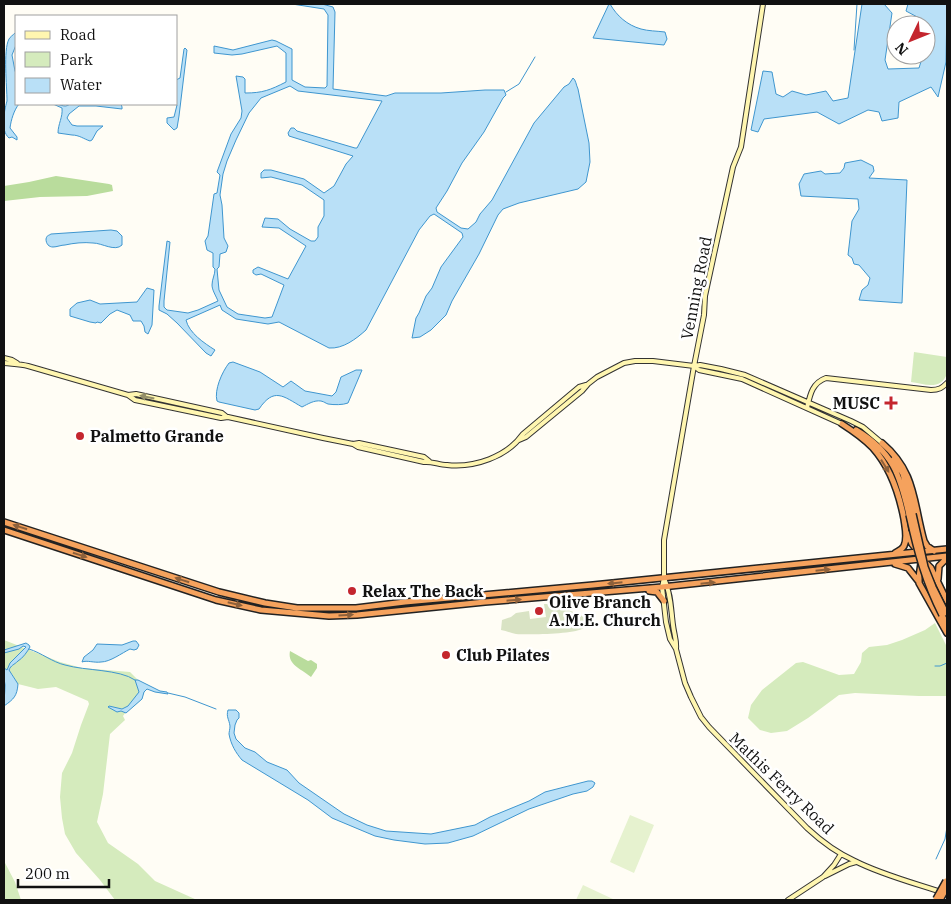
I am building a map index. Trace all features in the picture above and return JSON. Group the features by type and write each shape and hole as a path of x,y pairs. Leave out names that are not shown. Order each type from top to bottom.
{"highway":[{"path":"842,424 873,441 890,460 902,485 925,566 945,614 947,625"},
{"path":"842,424 860,436 873,448 888,470 899,495 906,531 912,544 929,565 947,601"},
{"path":"882,443 903,474 911,515"},
{"path":"882,443 895,455 908,476 915,497 923,536 927,546 934,551"},
{"path":"4,522 219,592 265,603 298,608 356,608 947,549"},
{"path":"4,530 216,600 261,610 328,616 637,590 922,558 947,557"},
{"path":"891,555 902,548 906,531"},
{"path":"920,552 923,536"},
{"path":"938,582 939,566 947,557"},
{"path":"920,583 922,558"},
{"path":"889,563 908,568 920,583 947,633"},
{"path":"637,590 641,592 656,591 664,601"},
{"path":"937,900 947,880"},
{"path":"937,900 947,887"}],"main road":[{"name":"Venning Road","path":"664,578 664,540 706,296 729,186 741,147 763,4"},
{"path":"4,358 128,395 136,394 222,413 228,417 353,444 358,447 446,465 469,465 492,458 506,450 579,387 588,384 603,372 636,360 700,365 739,373 863,427 882,443"},
{"path":"4,363 17,363"},
{"path":"694,366 699,370 742,379 842,424"},
{"path":"807,408 815,384 826,378 932,390 942,388 947,383"},
{"name":"Mathis Ferry Road","path":"664,578 668,587 676,649 685,683 701,717 708,727 807,828 841,854 856,862 947,894"},
{"name":"Mathis Ferry Road","path":"664,578 662,587 668,631 676,649"},
{"path":"823,877 841,854"},
{"path":"788,900 823,877 856,862"}],"green space":[{"path":"56,176 109,184 112,185 113,191 87,196 40,197 4,201 4,186"},
{"path":"914,352 947,357 945,379 932,385 911,382"},
{"path":"544,604 566,609 587,618 589,621 582,629 560,633 516,634 501,630 502,620 516,613 529,611 530,619 546,617"},
{"path":"935,623 947,647 947,696 855,693 839,695 787,731 771,733 760,730 748,718 751,705 762,690 796,663 803,662 839,675 854,674 861,662 862,653 869,647 887,645 902,640 925,630"},
{"path":"4,640 60,662 82,668 130,672 147,689 139,701 123,716 125,720 110,734 103,794 97,822 108,843 138,864 155,881 197,900 115,900 76,853 65,834 60,797 62,773 72,753 89,704 88,701 56,687 38,689 18,684 12,674 4,668"},
{"path":"290,651 317,664 317,668 311,677 293,663"},
{"path":"630,815 654,825 634,873 610,862"},
{"path":"4,861 15,882 21,900 4,900"},
{"path":"583,885 615,900 576,900"}],"water":[{"path":"292,4 322,4 333,7 335,12 333,89 386,96 395,93 504,90 506,95 484,132 462,163 436,208 437,212 461,228 468,229 476,222 492,200 534,123 573,78 578,89 589,143 590,162 586,182 578,189 519,203 503,209 498,215 446,315 431,330 420,337 412,338 416,318 441,267 463,237 462,233 434,214 430,216 419,230 366,330 354,340 339,347 329,348 279,322 268,324 236,319 222,310 220,305 186,320 190,329 215,350 211,356 167,314 159,310 167,241 170,242 164,307 167,310 188,313 218,301 212,287 215,273 213,253 207,250 205,241 208,236 214,194 217,193 220,175 217,172 231,134 241,118 242,111 236,76 245,79 245,93 266,90 286,82 286,53 277,46 232,55 214,53 214,46 233,50 272,40 276,41 292,49 292,80 305,87 325,88 327,86 328,15 324,9","holes":["290,86 298,91 382,101 357,148 291,128 288,133 289,136 353,156 346,164 334,186 324,193 304,179 271,170 264,170 261,173 261,178 271,177 302,185 324,200 324,216 318,227 318,237 315,241 311,241 290,229 278,219 265,218 262,227 279,228 306,246 288,279 258,267 253,270 253,273 256,275 261,274 284,285 272,317 265,318 238,314 227,307 219,290 217,269 219,267 220,254 226,252 228,246 224,238 220,195 223,174 249,113 261,98"]},
{"path":"609,4 619,16 631,25 644,30 665,32 667,39 664,45 593,38"},
{"path":"862,4 884,4 892,13 892,15 886,15 885,60 888,69 919,68 920,65 936,65 936,15 914,15 906,11 908,4 947,4 946,62 938,97 931,87 899,102 898,118 882,121 879,112 868,110 839,124 817,112 764,119 758,132 751,130 763,71 772,72 776,94 783,97 792,91 806,95 826,91 833,101 848,98"},
{"path":"15,33 15,48 12,55 15,71 15,105 18,105 13,115 10,128 17,137 17,140 12,137 9,138 4,130 7,101 6,51 9,39"},
{"path":"184,49 187,50 179,116 177,128 174,130 167,123 167,118 174,117 178,105 178,79 180,78"},
{"path":"55,105 121,105 122,109 79,106 69,114 67,118 72,125 103,126 90,141 77,136 58,133 62,108"},
{"path":"861,160 873,166 874,171 869,178 907,180 902,303 859,300 862,290 868,285 870,278 859,265 854,264 852,258 848,255 852,221 859,209 858,199 801,196 799,184 804,174 821,171 825,174 840,173 845,163"},
{"path":"117,231 122,236 122,245 119,247 116,248 97,243 75,243 53,247 48,245 46,241 47,237 51,234"},
{"path":"147,288 154,290 152,325 148,334 145,332 141,321 133,321 130,315 117,310 101,323 70,316 70,309 77,303 90,300 100,304 137,302"},
{"path":"233,362 260,372 283,387 291,381 305,391 332,396 336,392 341,377 356,370 362,370 348,403 333,405 318,401 311,402 302,407 284,397 274,396 264,402 259,409 255,410 217,401 216,397 221,376 229,363"},
{"path":"136,641 139,645 137,649 130,649 105,662 82,662 84,657 97,644 122,645"},
{"path":"26,643 30,647 29,649 9,670 18,684 17,692 13,699 4,706 4,668 7,670 10,663 26,647 23,646 4,653 4,650"},
{"path":"135,680 168,694 147,689 142,699 126,713 117,712 108,707 122,709 128,706 139,692"},
{"path":"228,710 236,710 239,713 234,733 236,739 245,748 255,752 267,762 287,770 299,783 344,814 367,825 386,831 431,834 475,825 545,792 588,781 595,783 587,791 529,809 473,836 448,843 425,844 394,840 375,836 332,818 308,800 242,760 230,738"}],"waterway":[{"path":"854,50 857,4"},
{"path":"506,92 519,84 535,57"},
{"path":"29,649 60,664 111,672 128,676 135,680"},
{"path":"935,666 947,663"},
{"path":"168,693 185,697 216,709"},
{"path":"936,859 945,839 947,827"}],"place":[{"name":"MUSC","path":"891,403"},
{"name":"Palmetto Grande","path":"80,436"},
{"name":"Relax The Back","path":"352,591"},
{"name":"Olive Branch A.M.E. Church","path":"539,611"},
{"name":"Club Pilates","path":"446,655"}]}
